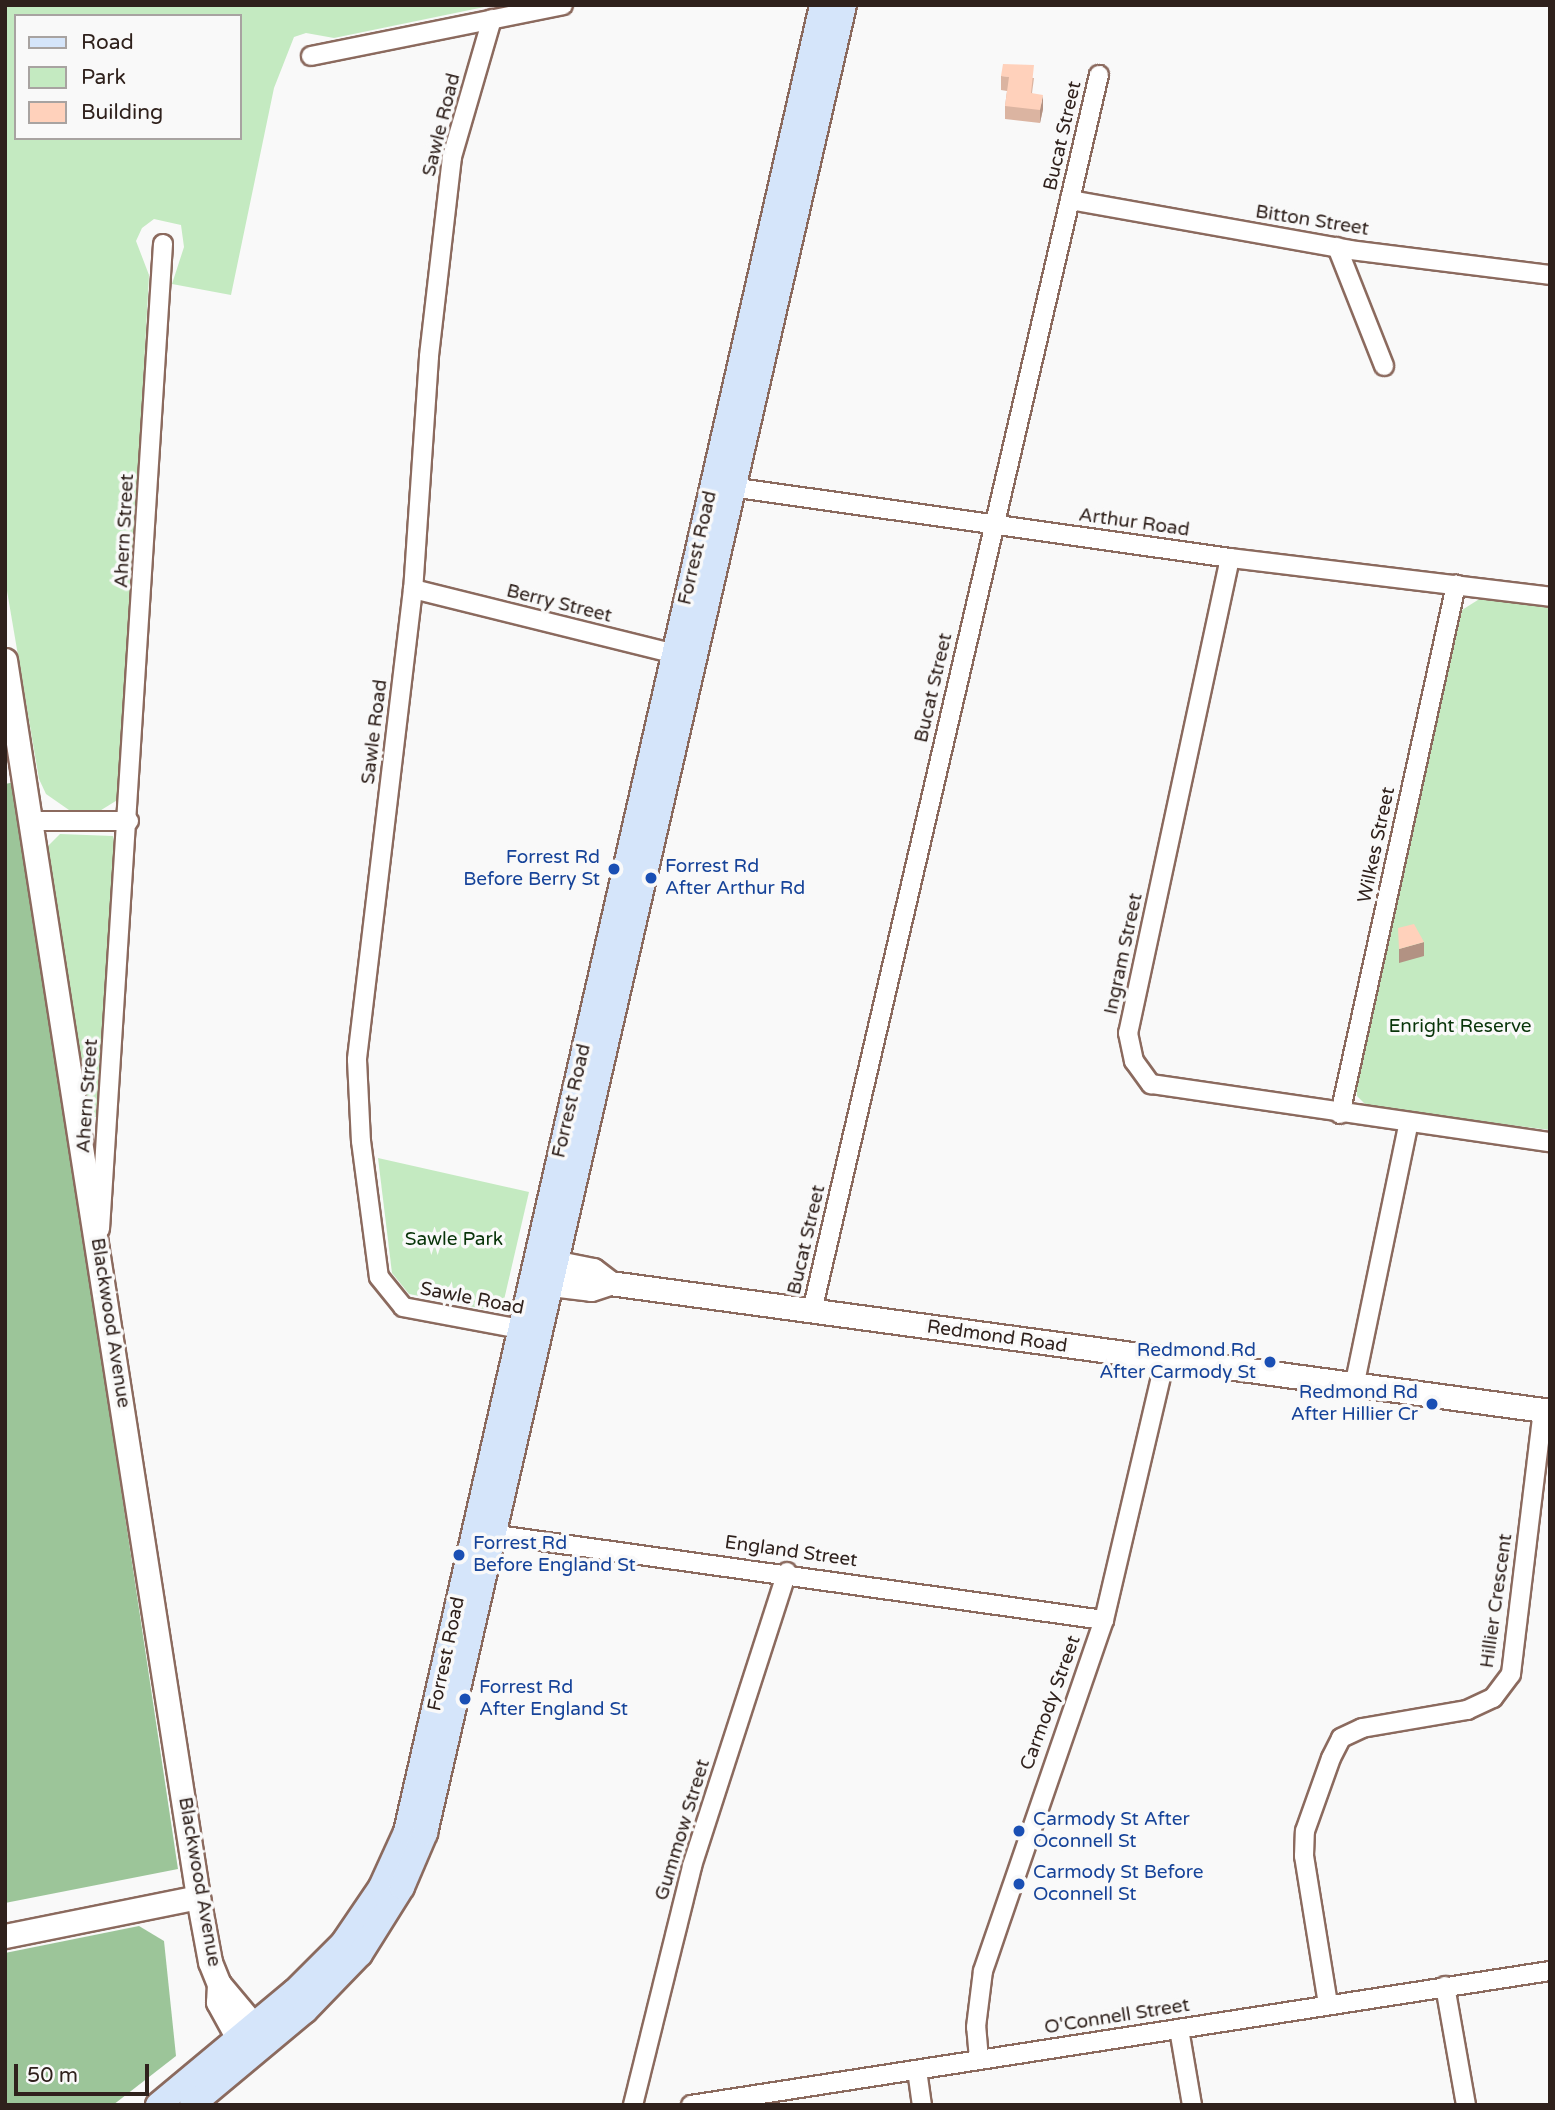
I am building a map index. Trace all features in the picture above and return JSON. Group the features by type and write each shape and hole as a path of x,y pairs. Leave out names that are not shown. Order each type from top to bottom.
{"main road":[{"name":"Forrest Road","path":"724,486 822,5"},
{"name":"Forrest Road","path":"158,2105 251,2040 360,1954 414,1862 434,1802 484,1533 684,656 844,5"},
{"name":"Forrest Road","path":"192,2105 251,2040"}],"street":[{"path":"311,56 563,5"},
{"name":"Sawle Road","path":"492,19 452,157 429,356 413,589 357,1060 361,1141 379,1277 403,1307 531,1331"},
{"name":"Bucat Street","path":"812,1311 1099,75"},
{"name":"Bitton Street","path":"1070,200 1337,247 1550,275"},
{"name":"Ahern Street","path":"98,1249 129,821 163,244"},
{"path":"1337,247 1384,366"},
{"name":"Arthur Road","path":"724,486 1230,558 1550,597"},
{"name":"Ingram Street","path":"1230,558 1128,1033 1134,1061 1152,1084 1408,1125 1550,1142"},
{"name":"Wilkes Street","path":"1340,1114 1456,585"},
{"name":"Berry Street","path":"413,589 684,656"},
{"name":"Blackwood Avenue","path":"5,660 198,1898 210,1962 219,1984 251,2040"},
{"path":"31,821 129,821"},
{"path":"1355,1382 1408,1125"},
{"name":"Redmond Road","path":"544,1272 593,1270 610,1283 1165,1359 1355,1382 1547,1411"},
{"name":"Carmody Street","path":"979,2059 976,2028 983,1971 1012,1876 1104,1620 1165,1359"},
{"name":"Hillier Crescent","path":"1328,2004 1304,1856 1305,1831 1331,1758 1341,1738 1362,1728 1467,1710 1493,1698 1511,1674 1547,1411"},
{"name":"England Street","path":"484,1533 787,1572 1104,1620"},
{"name":"Gummow Street","path":"633,2105 692,1866 787,1572"},
{"path":"5,1936 198,1898"},
{"name":"O'Connell Street","path":"691,2105 1550,1971"},
{"path":"1445,1986 1466,2105"},
{"path":"1180,2029 1192,2105"},
{"path":"917,2070 922,2105"}],"green space":[{"path":"5,5 494,5 334,38 306,33 294,37 274,88 231,295 172,284 184,247 181,225 154,219 142,228 136,241 149,275 119,799 98,812 69,810 46,794 39,779 5,579"},
{"name":"Enright Reserve","path":"1481,598 1550,608 1550,1130 1369,1108 1357,1096 1356,1082 1462,610"},
{"path":"15,782 178,1869 5,1903 5,784"},
{"path":"60,834 113,836 115,847 96,1117 86,1117 44,867 48,846"},
{"name":"Sawle Park","path":"378,1158 529,1192 504,1300 489,1310 409,1294 392,1273"},
{"path":"139,1926 164,1941 176,2056 113,2105 5,2105 5,1953"}],"building":[{"path":"1003,64 1034,65 1031,93 1043,95 1040,110 1005,106 1009,77 1001,76"},
{"path":"1414,924 1424,942 1399,949 1398,928"}],"place":[{"name":"Forrest Rd Before Berry St","path":"614,869"},
{"name":"Forrest Rd After Arthur Rd","path":"651,878"},
{"name":"Redmond Rd After Carmody St","path":"1270,1362"},
{"name":"Redmond Rd After Hillier Cr","path":"1432,1404"},
{"name":"Forrest Rd Before England St","path":"459,1555"},
{"name":"Forrest Rd After England St","path":"465,1699"},
{"name":"Carmody St After Oconnell St","path":"1019,1831"},
{"name":"Carmody St Before Oconnell St","path":"1019,1884"}]}
